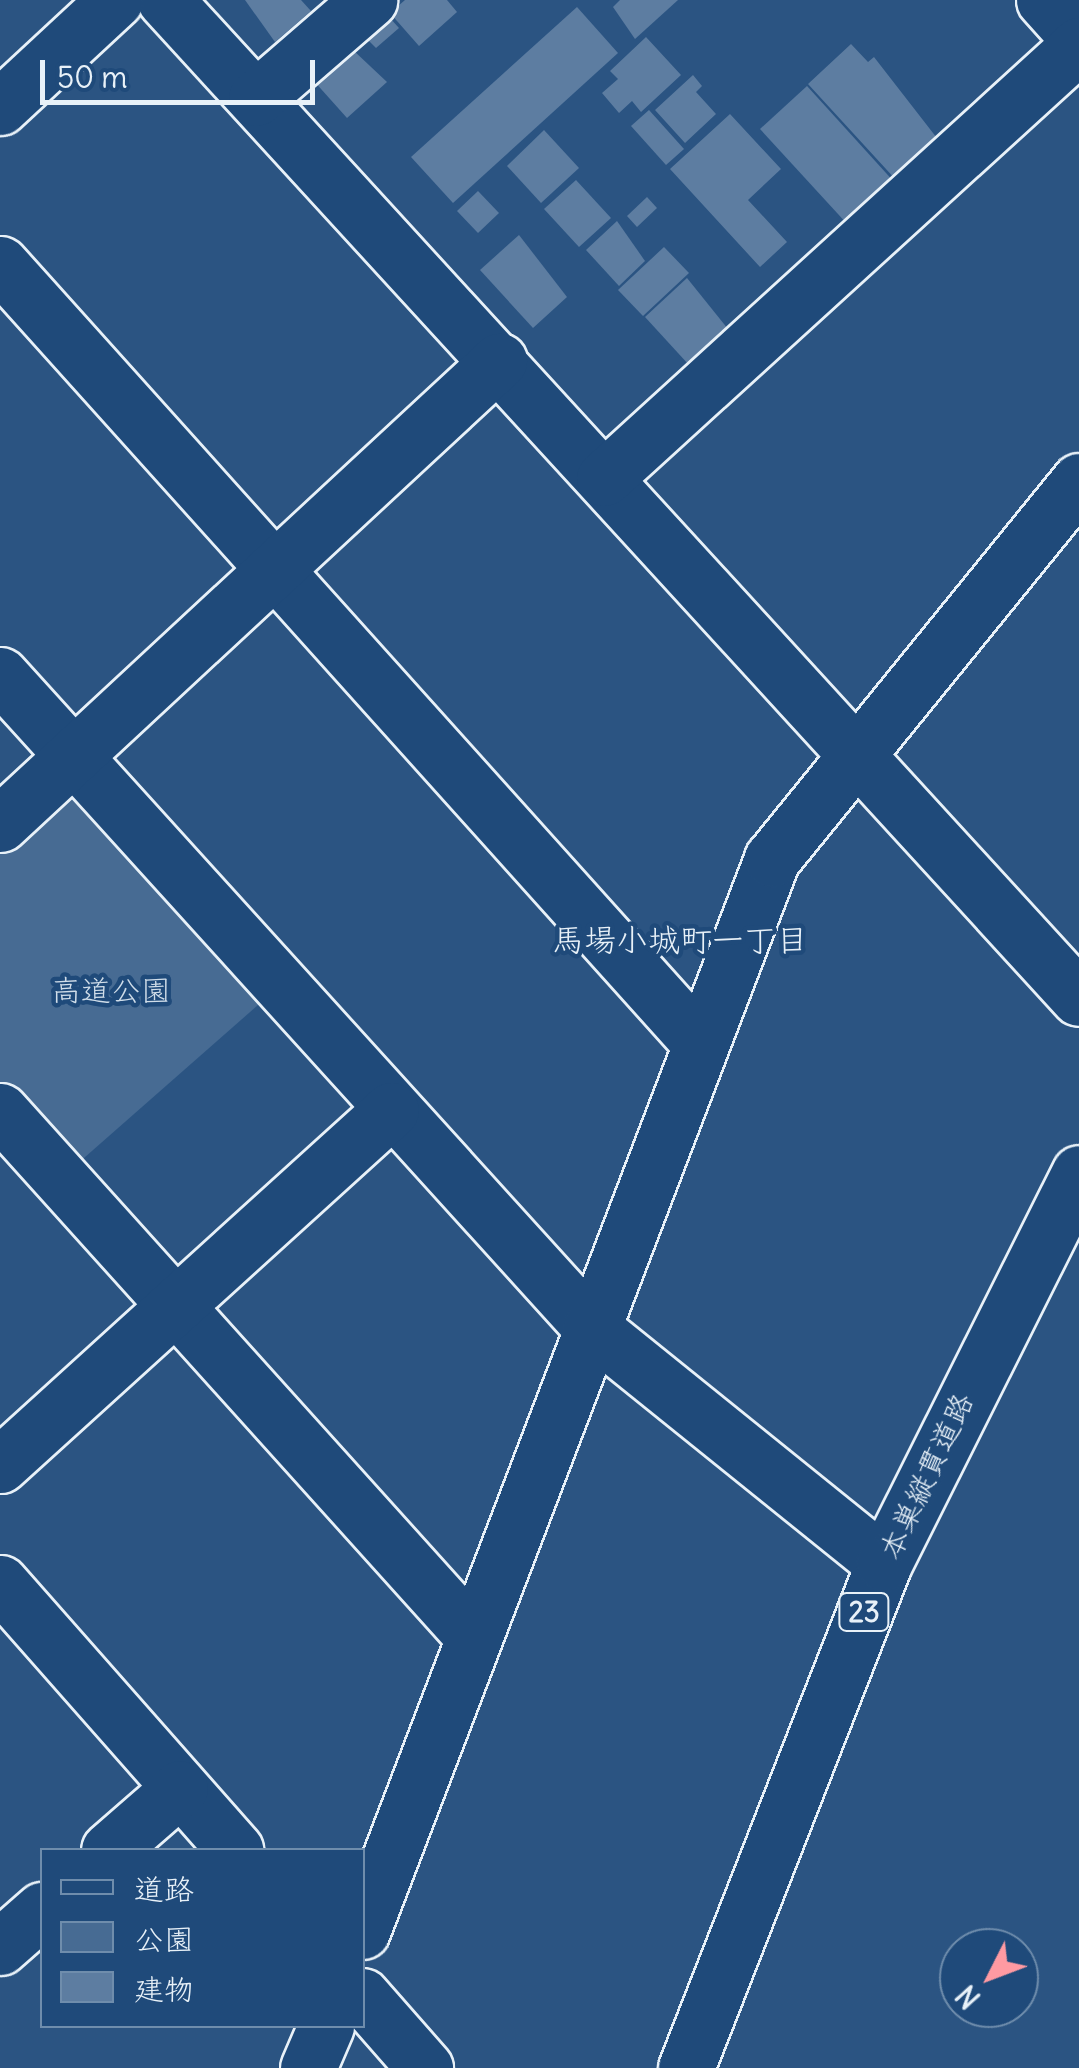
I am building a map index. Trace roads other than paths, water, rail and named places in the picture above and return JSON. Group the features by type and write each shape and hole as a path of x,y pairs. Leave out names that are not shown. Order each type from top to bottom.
{"street":[{"path":"0,106 115,0"},
{"path":"165,0 498,361 854,757 1079,998"},
{"path":"256,98 369,0"},
{"path":"604,478 1079,42 1044,0"},
{"path":"0,264 700,1043"},
{"path":"0,824 498,361"},
{"path":"365,1924 472,1635 772,860 1079,482"},
{"path":"0,675 591,1327 884,1563"},
{"path":"0,1465 391,1110"},
{"path":"0,1111 472,1635"},
{"name":"本巣縦貫道路","path":"686,2068 884,1563 1079,1173"},
{"name":"本巣縦貫道路","path":"722,2068 918,1578 1079,1250"},
{"path":"0,1583 233,1848"},
{"path":"112,1848 180,1788"},
{"path":"0,1947 40,1912"},
{"path":"365,1999 425,2068"},
{"path":"308,2068 325,2028"}],"district":[{"name":"馬場小城町一丁目","path":"680,940"}],"park label":[{"name":"高道公園","path":"111,990"}]}
